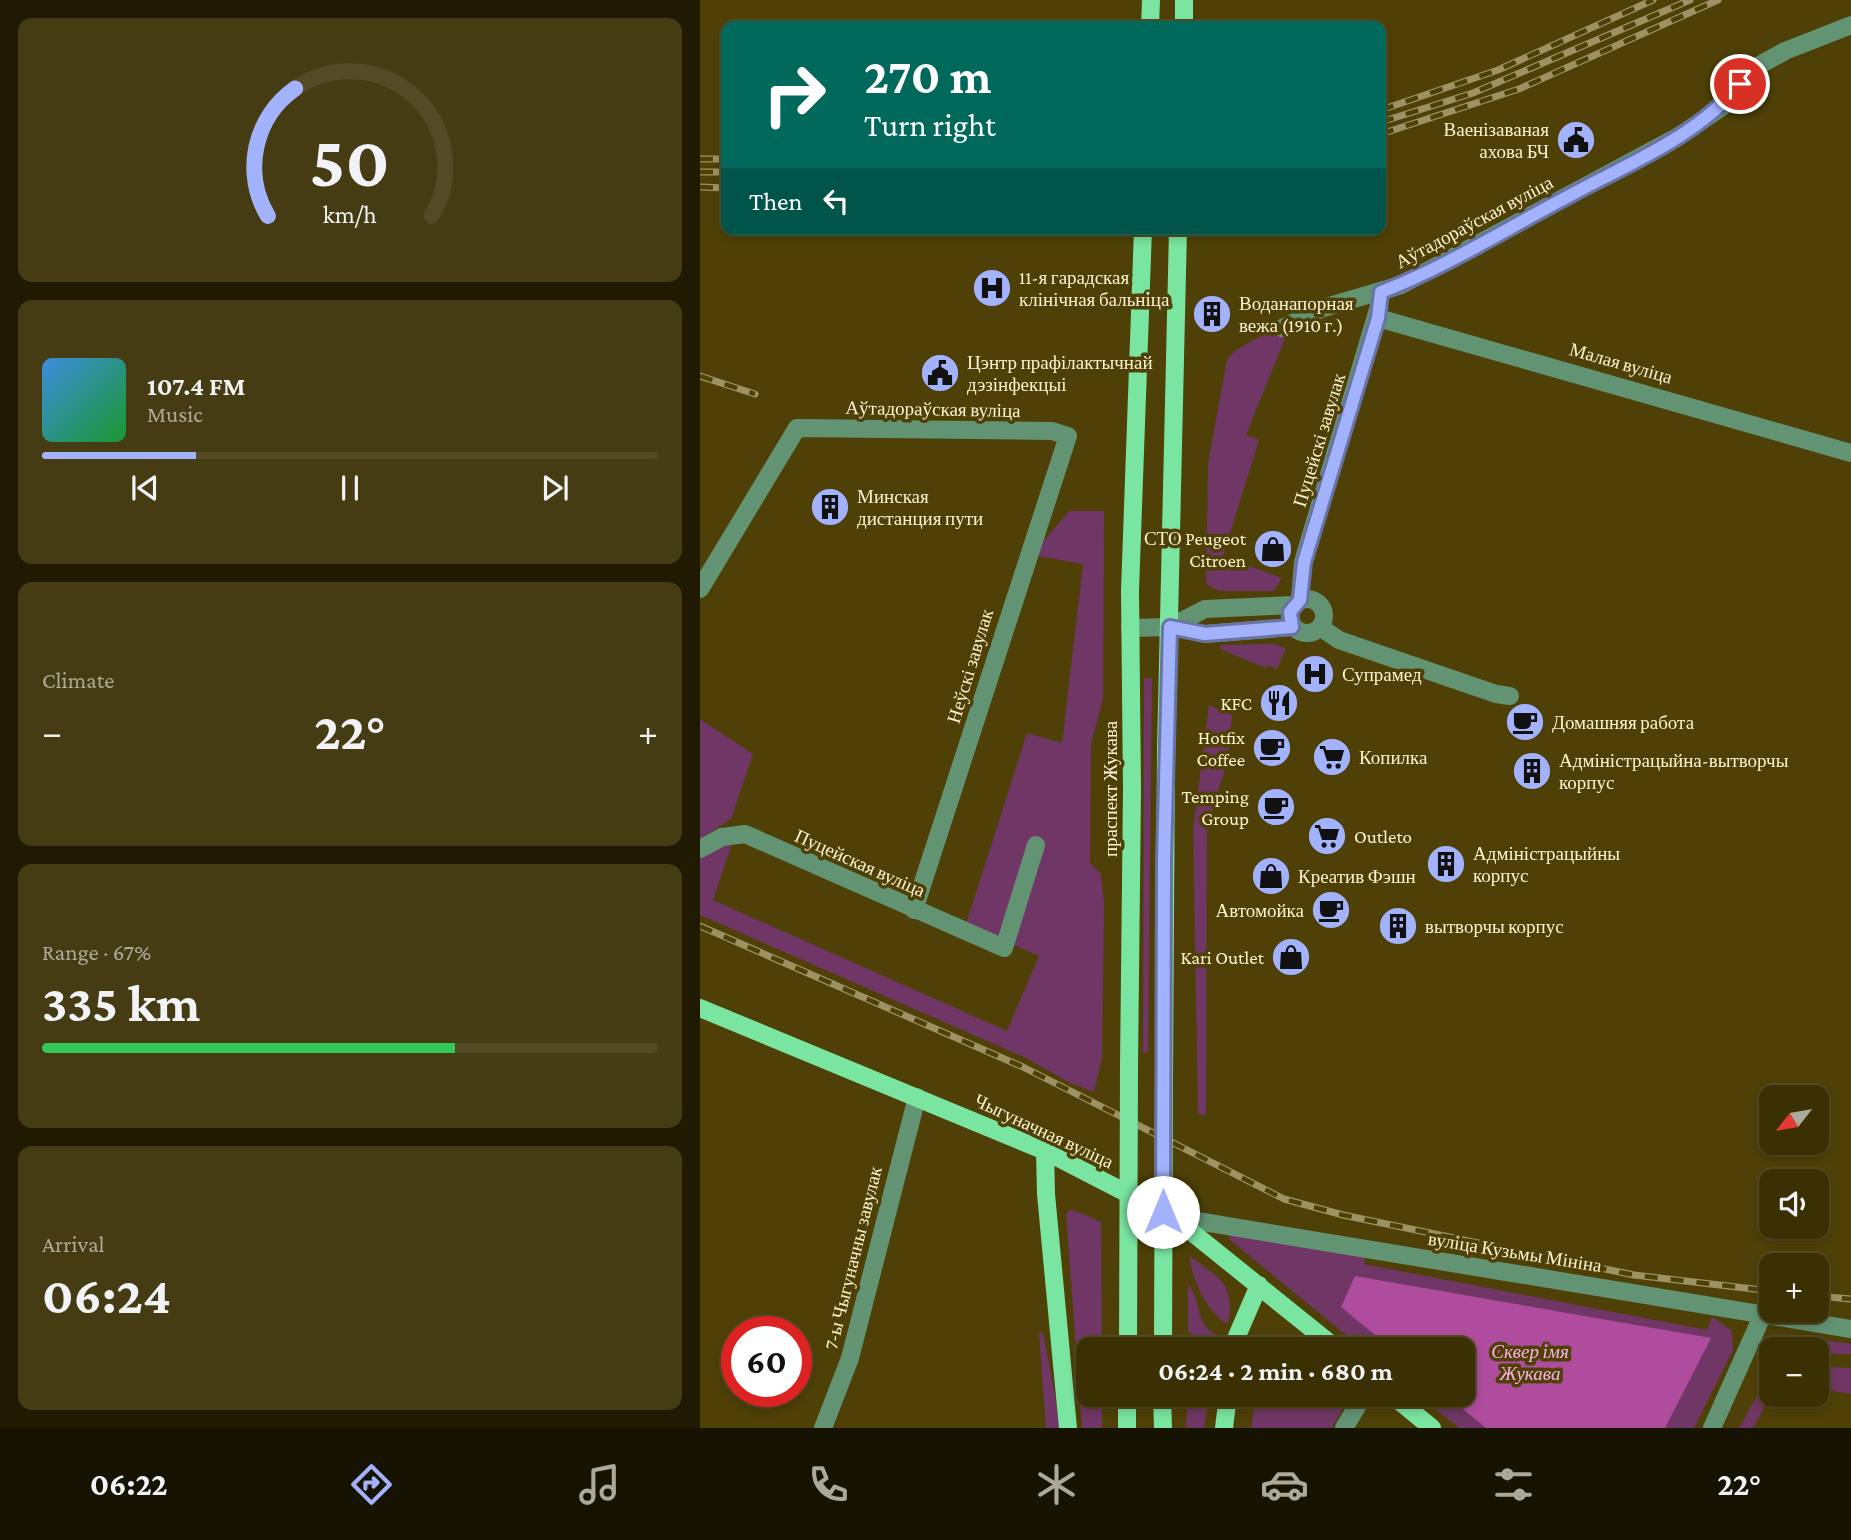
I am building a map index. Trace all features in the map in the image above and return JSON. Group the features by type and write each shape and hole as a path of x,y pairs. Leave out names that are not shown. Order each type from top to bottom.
{"main road":[{"path":"1150,21 1151,0"},
{"path":"1184,0 1184,21"},
{"name":"праспект Жукава","path":"1128,1337 1132,790 1130,628 1143,235"},
{"path":"1163,1337 1170,627 1178,235"},
{"name":"Чыгуначная вуліца","path":"700,1008 1045,1151 1173,1217 1322,1337"},
{"path":"1045,1151 1046,1194 1068,1428"},
{"path":"1237,1337 1259,1285"},
{"path":"1127,1407 1127,1428"},
{"path":"1162,1407 1163,1428"},
{"path":"1224,1428 1227,1407"},
{"path":"1407,1407 1432,1428"}],"street":[{"name":"Аўтадораўская вуліца","path":"1282,328 1323,308 1381,292 1475,246 1679,136 1721,107 1756,67 1784,51 1851,25"},
{"name":"Пуцейскі завулак","path":"1297,603 1304,562 1378,318 1381,292"},
{"name":"Малая вуліца","path":"1378,318 1851,453"},
{"name":"Аўтадораўская вуліца","path":"700,589 797,428 1052,430 1068,436"},
{"name":"Неўскі завулак","path":"914,910 1068,436"},
{"path":"1130,628 1170,627 1205,634 1292,627 1304,633 1320,626 1324,614 1320,606 1309,599 1297,603 1205,609 1170,627"},
{"path":"1292,627 1289,616 1297,603"},
{"path":"1320,626 1339,640 1496,694 1510,696"},
{"name":"Пуцейская вуліца","path":"700,849 722,837 745,834 1004,948 1036,845"},
{"name":"7-ы Чыгуначны завулак","path":"823,1428 850,1358 917,1097"},
{"name":"вуліца Кузьмы Мініна","path":"1173,1217 1759,1313"},
{"path":"1712,1428 1759,1323"},
{"name":"вуліца Кузьмы Мініна","path":"1816,1323 1851,1329"},
{"path":"1345,1428 1357,1407"}],"green space":[{"path":"1274,329 1286,336 1246,435 1259,440 1223,556 1282,578 1274,591 1219,591 1206,584 1208,464 1227,359 1236,350"},
{"path":"1069,511 1104,511 1103,699 1091,744 1090,863 1101,874 1104,904 1102,1058 1094,1092 1070,1083 1026,1058 700,915 700,856 734,838 713,900 1007,1031 1039,956 966,924 1027,733 1062,743 1083,564 1032,555"},
{"path":"1273,644 1286,648 1277,669 1267,665 1266,668 1220,649 1220,645"},
{"path":"1144,678 1152,678 1148,1053 1143,1053"},
{"path":"1209,705 1232,715 1228,760 1207,825 1206,1115 1198,1114 1193,829"},
{"path":"700,719 753,754 731,819 700,839"},
{"path":"1071,1209 1101,1222 1102,1337 1076,1337 1076,1348 1066,1214"},
{"name":"Сквер імя Жукава","path":"1231,1234 1365,1255 1364,1264 1707,1330 1712,1317 1732,1331 1733,1350 1694,1428 1459,1428 1433,1407 1475,1407 1475,1337 1348,1337 1229,1239"},
{"path":"1190,1256 1217,1277 1227,1290 1230,1310 1228,1324 1214,1313 1202,1295 1193,1274"},
{"name":"Сквер імя Жукава","path":"1355,1276 1711,1338 1665,1428 1486,1428 1461,1407 1475,1407 1475,1337 1377,1337 1341,1307"},
{"path":"1188,1284 1202,1320 1220,1337 1194,1337 1188,1331"},
{"path":"1043,1332 1061,1428 1046,1428 1039,1334"},
{"path":"1829,1341 1851,1344 1851,1354 1829,1354"},
{"path":"1829,1367 1851,1368 1851,1394 1829,1390"},
{"path":"1759,1392 1759,1407 1764,1407 1753,1428 1739,1428"},
{"path":"1080,1407 1102,1407 1102,1428 1082,1428"},
{"path":"1187,1407 1207,1407 1204,1428 1186,1428"},
{"path":"1254,1407 1344,1407 1332,1428 1251,1428"}],"railway":[{"path":"1386,108 1498,70 1653,0"},
{"path":"1386,120 1473,93 1690,0"},
{"path":"1386,132 1519,89 1718,0"},
{"path":"700,159 721,159"},
{"path":"700,172 721,172"},
{"path":"700,187 721,188"},
{"path":"700,376 755,394"},
{"path":"700,926 1023,1067 1284,1199 1343,1215 1634,1275 1759,1290"},
{"path":"1829,1297 1851,1299"}],"place":[{"name":"Ваенізаваная ахова БЧ","path":"1576,140"},
{"name":"11-я гарадская клінічная бальніца","path":"992,288"},
{"name":"Воданапорная вежа (1910 г.)","path":"1212,314"},
{"name":"Цэнтр прафілактычнай дэзінфекцыі","path":"940,373"},
{"name":"Минская дистанция пути","path":"830,507"},
{"name":"СТО Peugeot Citroen","path":"1273,549"},
{"name":"Супрамед","path":"1315,674"},
{"name":"KFC","path":"1279,703"},
{"name":"Домашняя работа","path":"1525,722"},
{"name":"Hotfix Coffee","path":"1272,748"},
{"name":"Копилка","path":"1332,757"},
{"name":"Адміністрацыйна-вытворчы корпус","path":"1532,771"},
{"name":"Temping Group","path":"1276,807"},
{"name":"Outleto","path":"1327,836"},
{"name":"Адміністрацыйны корпус","path":"1446,864"},
{"name":"Креатив Фэшн","path":"1271,876"},
{"name":"Автомойка","path":"1331,910"},
{"name":"вытворчы корпус","path":"1398,926"},
{"name":"Kari Outlet","path":"1291,957"}],"route":[{"path":"1163,1212 1164,860 1170,627 1205,634 1292,627 1290,612 1293,605 1300,600 1300,575 1378,318 1381,292 1401,285 1679,136 1721,107 1740,84"}]}
